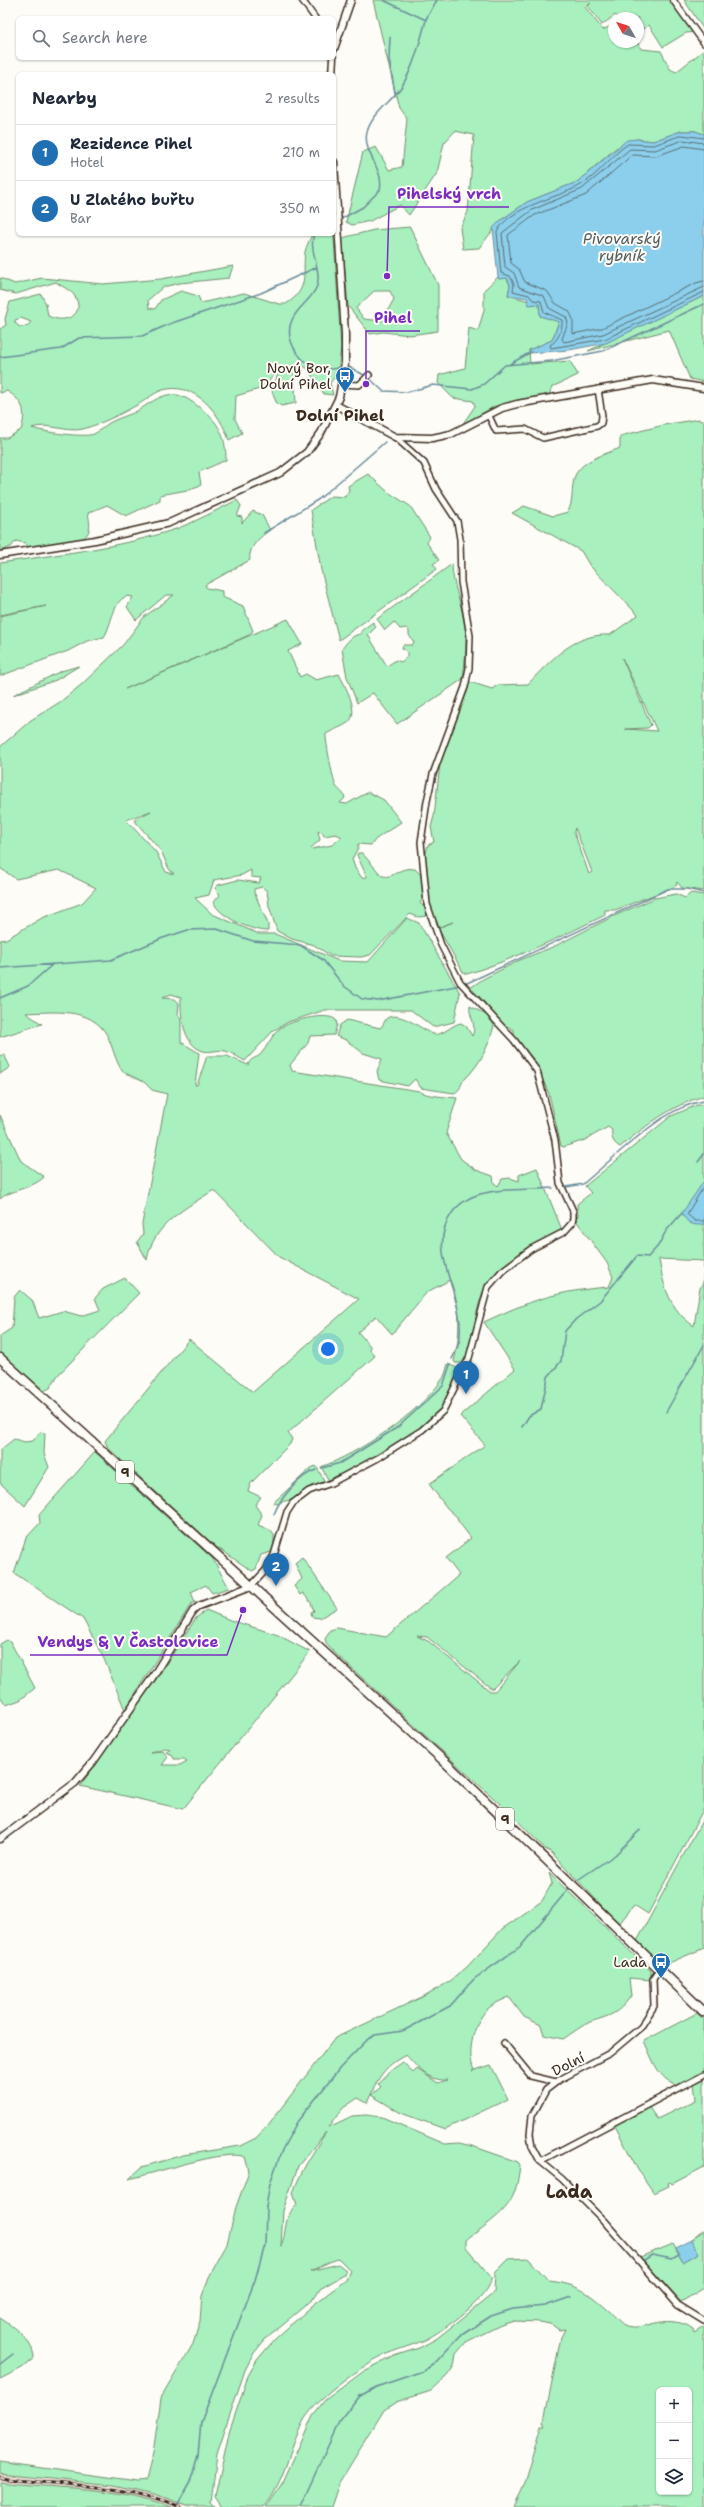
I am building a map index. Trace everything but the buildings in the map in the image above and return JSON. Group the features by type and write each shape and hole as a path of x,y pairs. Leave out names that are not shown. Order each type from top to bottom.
{"main road":[{"name":"9","path":"0,1358 444,1761 704,2012"}],"street":[{"path":"302,0 314,16"},
{"path":"336,38 350,0"},
{"path":"673,0 704,43"},
{"path":"332,72 333,60"},
{"path":"0,555 37,550 154,527 246,490 280,474 296,463 321,433 336,405 342,384 345,334 336,198"},
{"path":"342,384 359,384 370,375"},
{"path":"396,437 440,437 517,404 653,380 704,388"},
{"path":"488,416 496,431 525,429 543,438 597,426 601,423 602,416 598,389"},
{"path":"0,1839 75,1783 93,1762 152,1678 192,1611 199,1606 251,1586 266,1570 274,1555 287,1512 293,1502 309,1491 331,1483 378,1458 422,1430 443,1411 469,1358 488,1287 502,1270 531,1249 564,1232 572,1223 573,1211 560,1183 555,1140 537,1071 514,1040 460,982 441,945 427,904 421,842 426,808 433,774 465,687 469,668 470,636 461,582 460,538 457,522 436,489 422,460 396,437 336,405"},
{"name":"Dolní","path":"660,1969 653,1979 654,2006 641,2027 602,2059 556,2082 540,2098 530,2126 532,2146 540,2161 562,2179 603,2220 678,2305 704,2321"},
{"path":"504,2043 531,2076 556,2082"},
{"path":"540,2161 704,2075"}],"shaded area":[{"path":"0,2474 132,2488 155,2494 190,2507 171,2507 142,2498 93,2490 0,2482"}],"green space":[{"path":"373,0 673,0 696,32 686,33 663,47 649,25 644,28 644,12 608,12 608,20 602,25 588,6 591,3 585,7 603,30 608,27 608,48 640,48 661,51 670,69 676,72 704,50 704,134 695,131 681,131 653,141 637,139 616,148 577,182 527,202 501,220 479,248 463,249 460,228 468,212 474,135 455,131 444,143 437,173 409,215 400,205 370,221 352,225 346,222 363,152 376,147 389,170 402,167 407,119 399,108"},
{"path":"684,0 704,0 704,30"},
{"path":"410,227 438,285 438,331 410,335 383,332 370,334 348,306 342,238 374,230","holes":["374,291 390,291 394,299 382,321 364,319 356,308"]},
{"path":"311,236 333,236 341,347 338,373 330,383 333,395 324,394 307,368 301,365 294,373 296,403 281,406 276,402 272,391 280,368 263,388 236,396 235,419 242,433 229,440 213,410 205,402 186,390 175,388 160,391 119,415 83,429 70,430 44,426 32,428 63,434 94,434 111,422 136,412 158,398 172,394 187,399 195,404 215,422 224,439 226,460 199,472 201,485 187,490 160,495 160,500 126,516 107,505 88,513 90,524 89,531 82,539 29,548 25,543 16,541 11,547 0,551 0,438 7,438 21,430 24,417 22,407 17,399 7,391 0,393 0,329 6,325 5,319 10,302 41,294 46,304 48,316 61,319 73,316 78,308 74,295 56,282 16,294 0,290 0,278 15,284 42,278 103,284 161,279 233,266 229,278 180,283 163,287 148,300 149,308 155,309 161,300 181,291 198,296 201,303 244,293 279,304 286,304 299,293 302,287 306,248","holes":["21,318 31,322 27,326 20,327 15,323 15,320"]},
{"path":"498,277 499,279 506,277 510,285 508,295 539,304 540,316 559,321 552,340 529,350 530,364 570,361 578,375 552,387 549,395 495,406 462,425 475,406 473,401 453,398 438,383 439,375 465,368 469,328 478,331 484,310 484,290"},
{"path":"704,296 704,382 690,379 669,330 588,351"},
{"path":"699,419 700,421 704,421 704,891 682,888 677,882 676,886 615,910 605,910 605,915 538,947 503,962 467,974 463,972 438,928 453,922 437,928 429,903 425,857 428,845 434,842 431,827 434,816 440,764 470,682 492,689 498,685 528,684 555,657 574,643 585,638 610,635 638,615 590,566 581,551 512,513 524,506 553,516 568,512 571,503 574,479 581,467 593,459 620,448 620,436 664,425","holes":["622,658 657,731 625,729 648,728 651,725","575,828 592,872 589,874 574,832"]},
{"path":"368,474 388,492 410,506 430,537 427,543 439,560 433,564 437,569 339,640 321,570 311,510 331,496 345,497 349,490 348,486"},
{"path":"237,500 241,506 237,516 242,517 242,523 253,511 262,515 270,530 259,539 253,547 250,560 205,585 207,588 222,591 222,597 243,606 253,631 247,636 125,689 288,619 302,644 288,651 300,677 306,674 316,680 339,674 352,705 352,717 349,722 326,734 331,768 336,786 344,794 345,798 340,803 347,804 368,792 384,800 401,822 376,839 371,845 358,844 358,848 352,859 355,868 362,878 367,877 357,855 358,853 362,853 382,876 391,876 404,869 415,869 421,875 424,897 420,903 425,908 427,916 418,917 410,914 370,955 361,957 331,956 314,945 292,939 277,931 269,906 267,891 262,887 254,889 254,892 268,924 268,931 262,931 246,926 222,913 214,902 220,895 215,888 218,885 238,880 259,883 261,878 251,877 251,870 242,875 214,880 209,895 195,898 212,914 259,934 275,934 339,961 368,962 407,918 419,923 460,993 454,1022 433,1027 411,1010 325,1010 288,1022 273,1031 245,1061 220,1050 203,1051 196,1048 187,1036 184,1028 181,1012 181,997 171,994 162,998 175,999 179,1003 178,1014 181,1020 181,1042 199,1053 195,1085 197,1085 207,1056 227,1056 248,1065 252,1059 261,1054 275,1033 282,1027 306,1018 331,1017 336,1020 337,1025 334,1035 310,1036 308,1043 290,1065 292,1071 419,1091 431,1095 457,1098 446,1133 461,1159 476,1170 493,1176 494,1183 498,1186 502,1179 510,1178 519,1181 519,1175 537,1168 562,1230 510,1261 492,1277 486,1285 479,1303 467,1359 463,1363 455,1363 454,1361 458,1340 459,1320 454,1290 450,1280 427,1292 392,1334 376,1316 358,1332 370,1346 370,1350 375,1356 288,1433 292,1439 290,1444 251,1483 248,1491 261,1497 255,1505 262,1515 258,1525 270,1530 274,1535 274,1551 261,1555 256,1569 252,1571 215,1546 108,1448 105,1441 189,1339 253,1392 359,1299 279,1257 214,1190 172,1218 163,1227 150,1247 147,1260 137,1242 143,1234 142,1224 167,1094 152,1090 144,1082 123,1072 107,1035 100,1026 82,1015 60,1012 26,1013 42,1024 0,1037 0,940 6,939 42,918 82,903 96,888 59,870 16,879 0,868 0,747 31,720 60,702 81,685 123,645 144,617 174,595 166,595 136,620 127,607 133,597 122,599 114,611 104,637 87,641 68,651 0,676 0,616 46,606 0,615 0,563 89,550 155,536 184,526","holes":["151,811 134,820 161,851 169,869 174,874 166,872 156,852 126,820","318,831 322,832 324,836 336,834 342,837 332,845 312,849 311,848 320,840"]},
{"path":"452,564 453,578 463,614 466,635 463,679 397,724 373,693 357,703 347,677 342,649 350,639 358,634 361,634 361,631 373,622 376,627 368,635 387,666 396,660 401,662 407,657 407,652 402,648 403,645 412,645 414,642 409,635 409,631 406,628 400,629 394,622 385,630 377,619"},
{"path":"79,666 56,680 13,695 61,671"},
{"path":"691,893 704,895 704,1096 680,1105 659,1117 620,1147 614,1142 612,1138 612,1130 608,1127 585,1140 564,1147 561,1146 549,1094 534,1060 514,1036 514,1030 503,1024 479,996 470,991 470,988 483,979 520,960 555,946 614,916 655,898 676,894 685,898"},
{"path":"470,1006 490,1017 494,1026 480,1061 463,1081 457,1092 454,1093 421,1088 415,1079 408,1086 379,1080 377,1071 382,1059 363,1053 346,1040 336,1036 340,1025 347,1020 380,1028 387,1018 392,1016 404,1018 433,1034 440,1034 461,1023 466,1026 472,1036 474,1028 470,1013"},
{"path":"4,1054 10,1067 0,1074 0,1056"},
{"path":"697,1105 704,1105 704,1261 704,1808 648,1914 634,1905 619,1924 551,1852 545,1849 512,1815 336,1654 327,1645 325,1639 330,1630 337,1628 386,1637 459,1575 446,1558 471,1538 458,1521 457,1517 447,1508 429,1484 485,1445 460,1416 515,1369 484,1322 530,1302 574,1291 609,1287 613,1277 607,1263 575,1219 578,1216 577,1204 591,1193 585,1186 671,1116","holes":["659,1259 704,1261 703,1283 700,1288 694,1326 686,1320 673,1305 663,1279","417,1636 427,1637 492,1689 520,1661 495,1691 490,1691 428,1641"]},
{"path":"0,1115 21,1161 44,1177 34,1184 3,1196 0,1199"},
{"path":"125,1278 139,1293 58,1375 50,1388 44,1391 0,1352 0,1336 12,1328 14,1297 20,1290 32,1300 39,1318 63,1311 81,1316 100,1310 95,1298 103,1289"},
{"path":"448,1364 459,1369 460,1372 443,1408 424,1425 379,1454 329,1481 321,1467 353,1452 387,1431 403,1419 431,1394 444,1378"},
{"path":"40,1432 45,1433 44,1454 49,1467 25,1506 0,1483 0,1450 14,1439 25,1442 33,1441"},
{"path":"95,1452 213,1559 229,1588 212,1593 206,1585 191,1592 195,1602 191,1604 125,1710 104,1659 83,1619 14,1573 26,1538 40,1523 39,1515"},
{"path":"316,1466 324,1480 323,1484 293,1499 278,1504 273,1503 311,1468"},
{"path":"302,1557 337,1608 320,1618 312,1617 311,1612 314,1611 311,1603 303,1593 300,1595 294,1586 302,1579 295,1563"},
{"path":"206,1610 230,1620 278,1635 310,1652 183,1809 80,1786 159,1675 196,1618","holes":["165,1748 170,1749 166,1752 173,1755 174,1759 184,1759 187,1761 180,1765 162,1765 168,1757 163,1751 150,1752"]},
{"path":"7,1640 11,1643 35,1688 20,1700 6,1705 0,1696 0,1644"},
{"path":"704,1817 704,1948 662,1966 636,1943"},
{"path":"549,1873 651,1971 651,1980 629,1978 631,1996 622,2007 609,2016 590,2022 563,2039 544,2035 541,2025 524,2017 509,1997 492,2006 484,2012 473,2037 471,2055 474,2070 472,2071 491,2065 508,2099 445,2129 401,2113 371,2095 381,2087 378,2084 390,2071 403,2062 413,2073 417,2069 438,2083 447,2080 440,2080 424,2073 406,2055 391,2064 386,2069 374,2087 367,2103 358,2098 343,2108 329,2127 352,2116 366,2115 382,2117 445,2144 459,2143 472,2146 518,2162 520,2165 516,2187 510,2202 491,2222 466,2240 466,2247 491,2277 490,2285 476,2303 433,2336 386,2354 366,2365 346,2379 315,2406 303,2422 277,2486 264,2507 222,2507 215,2497 229,2433 248,2376 257,2360 275,2339 313,2305 346,2280 350,2270 338,2258 310,2271 338,2264 346,2270 344,2275 320,2289 313,2299 267,2337 254,2353 245,2370 217,2453 211,2503 215,2507 190,2507 155,2494 113,2485 0,2474 0,2462 137,2481 146,2480 153,2453 161,2398 193,2344 200,2321 202,2296 209,2277 227,2244 236,2207 249,2171 245,2157 236,2155 189,2163 129,2179 142,2167 183,2155 240,2146 256,2138 268,2125 335,2038 422,1997 449,1982 467,1967 502,1929 542,1901 552,1883","holes":["326,2132 312,2154 296,2185 293,2193 297,2205 287,2219 281,2246 283,2211 298,2166"]},
{"path":"697,2013 704,2019 704,2072 678,2086 671,2083 656,2068 644,2041"},
{"path":"704,2079 704,2167 672,2184 670,2182 668,2183 669,2186 654,2193 638,2170 615,2126 617,2123 648,2106 657,2119 696,2100 694,2083"},
{"path":"704,2230 704,2288 681,2302 640,2257 672,2244 683,2262 698,2253 691,2240"},
{"path":"528,2258 549,2281 567,2284 582,2290 601,2304 624,2325 639,2327 663,2322 672,2322 682,2324 693,2329 694,2333 704,2327 704,2507 514,2507 526,2480 542,2425 546,2425 544,2421 561,2337 565,2329 559,2330 551,2324 540,2322 514,2321 501,2325 466,2342 456,2354 454,2366 447,2376 431,2391 396,2402 384,2410 341,2480 332,2507 266,2507 283,2482 313,2415 325,2400 364,2371 394,2356 419,2348 436,2339 494,2293 495,2273 509,2259"},
{"path":"0,2318 11,2325 27,2340 31,2346 34,2358 22,2368 0,2379"},
{"path":"0,2482 87,2489 130,2495 171,2507 0,2507"}],"water":[{"name":"Pivovarský rybník","path":"681,131 695,131 704,134 704,296 606,343 569,350 530,353 529,350 552,340 559,322 540,316 539,304 529,305 527,298 508,295 510,285 507,278 499,279 498,277 493,228 500,221 527,202 577,182 627,140 637,139 653,141"},
{"path":"704,1181 704,1224 697,1225 688,1222 682,1213"},
{"path":"691,2240 699,2253 683,2262 675,2248"}],"waterway":[{"path":"339,220 363,207 380,190 381,182 366,140 367,132 373,119 402,86 416,54 426,20 383,0"},
{"path":"426,19 437,0"},
{"path":"390,37 389,59 395,93"},
{"path":"314,236 313,246 318,273 317,286 315,291 292,320 290,336 296,351 307,363 322,369 340,368"},
{"path":"0,357 61,349 79,338 142,336 172,323 261,293 317,267"},
{"path":"369,378 383,391 408,392 433,385 472,389 484,384 505,365 551,361 603,351 704,304"},
{"path":"510,364 531,352"},
{"path":"349,367 366,376"},
{"path":"264,533 319,499 385,442"},
{"path":"465,984 668,889 687,889 704,893"},
{"path":"0,968 111,960 163,938 188,930 217,929 253,941 300,945 323,960 344,986 362,999 378,1001 461,985"},
{"path":"0,998 28,986 53,964"},
{"path":"617,1154 647,1129 669,1114 680,1108 704,1101"},
{"path":"698,1162 704,1154"},
{"path":"566,1187 583,1184 615,1156"},
{"path":"452,1359 460,1339 460,1320 457,1304 447,1273 442,1242 445,1227 452,1213 463,1202 480,1194 502,1190 553,1188"},
{"path":"522,1427 529,1416 541,1409 548,1377 561,1361 565,1331 576,1319 600,1301 637,1256 648,1257 658,1246 666,1231 682,1213"},
{"path":"666,1412 704,1345"},
{"path":"322,1468 340,1463 398,1427 443,1386 450,1365"},
{"path":"274,1514 281,1501 291,1488 297,1482 316,1470"},
{"path":"573,1883 615,1855 640,1830"},
{"path":"176,2507 190,2483 198,2455 201,2422 255,2280 265,2245 266,2207 270,2183 282,2150 297,2122 340,2068 368,2039 375,2035 403,2031 450,2006 474,1979 521,1946 570,1887"},
{"path":"644,2260 652,2255 672,2259 679,2255"},
{"path":"300,2507 339,2422 360,2396 376,2387 423,2371 434,2364 460,2336 491,2316 513,2309 545,2306 571,2297"},
{"path":"0,2364 13,2354"}],"railway":[{"path":"0,2478 114,2489 137,2493 181,2507"}],"place":[{"name":"Pihelský vrch","path":"387,276"},
{"name":"Pihel","path":"366,384"},
{"name":"Nový Bor, Dolní Pihel","path":"345,393"},
{"name":"Rezidence Pihel","path":"466,1394"},
{"name":"U Zlatého buřtu","path":"276,1586"},
{"name":"Vendys & V Častolovice","path":"243,1610"},
{"name":"Lada","path":"661,1979"}],"district":[{"name":"Dolní Pihel","path":"340,415"},
{"name":"Lada","path":"569,2192"}]}
